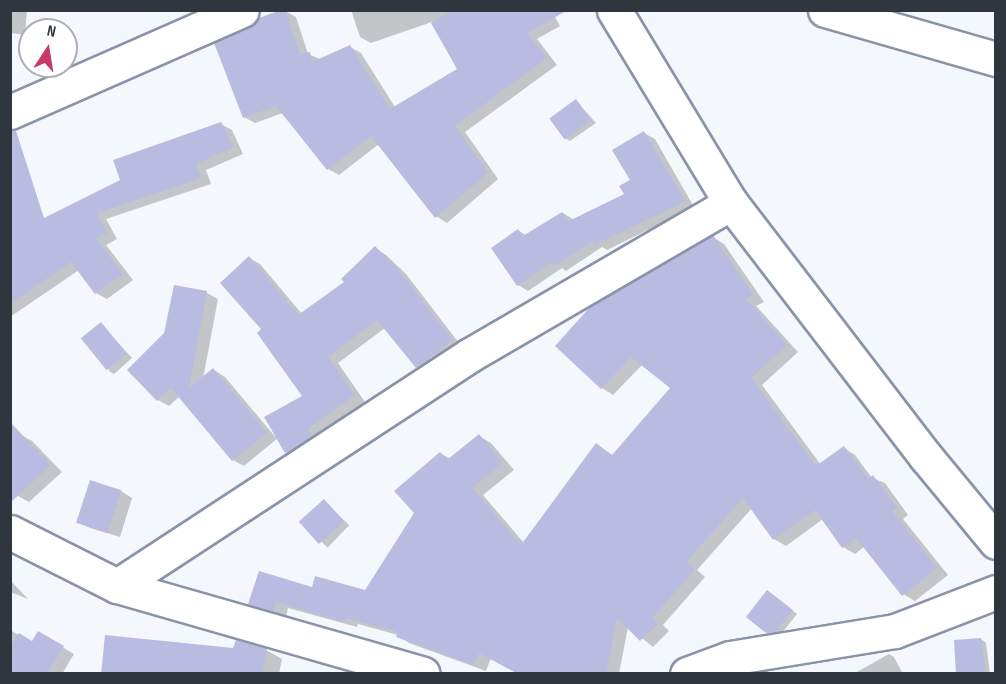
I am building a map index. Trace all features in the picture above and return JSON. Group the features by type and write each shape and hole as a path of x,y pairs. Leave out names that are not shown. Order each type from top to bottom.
{"street":[{"path":"10,112 242,10"},
{"path":"614,10 731,203 926,457 996,542"},
{"path":"825,10 996,59"},
{"path":"117,586 470,355 731,203"},
{"path":"10,532 117,586 423,674"},
{"path":"687,674 730,658 895,631 996,592"}],"building":[{"path":"285,10 300,54 310,52 312,62 350,45 390,109 457,69 431,23 454,10 568,10 527,33 547,58 455,126 488,173 435,218 371,136 327,170 276,106 243,118 214,43 250,27 259,18"},
{"path":"576,99 591,120 565,139 549,118"},
{"path":"221,122 233,147 196,164 201,178 97,213 107,233 96,238 123,274 95,294 71,262 10,304 10,132 16,131 44,218 120,180 113,160"},
{"path":"644,131 685,201 595,245 593,241 555,266 552,262 517,286 491,248 518,229 523,236 562,212 569,221 624,194 619,186 630,180 612,150"},
{"path":"713,235 753,295 746,299 787,345 751,378 816,466 844,446 868,479 873,475 897,508 892,511 937,568 902,596 856,538 842,548 815,510 773,540 743,498 686,562 695,570 652,618 658,624 640,641 617,618 606,674 518,674 479,653 474,665 396,637 398,632 346,618 345,622 276,602 274,612 248,604 259,571 312,587 315,576 365,590 414,513 394,491 440,452 447,460 479,434 503,463 472,488 521,545 596,443 612,455 670,388 631,357 601,389 555,346 591,306"},
{"path":"375,246 395,266 453,340 416,368 377,320 328,357 355,395 308,429 312,436 285,453 264,417 302,396 257,333 261,329 220,283 249,256 298,315 344,282 341,279"},
{"path":"174,285 207,291 189,388 213,368 267,433 232,461 171,388 157,401 127,370 164,333"},
{"path":"101,322 127,354 107,370 81,338"},
{"path":"10,422 51,465 10,503"},
{"path":"90,480 121,490 107,533 76,523"},
{"path":"324,499 344,521 319,544 299,522"},
{"path":"767,590 793,610 775,632 766,633 746,617"},
{"path":"38,631 64,646 47,674 10,674 10,647 19,633 32,641"},
{"path":"105,635 233,648 236,640 267,649 262,674 101,674"},
{"path":"981,638 986,674 956,674 954,640"}]}
